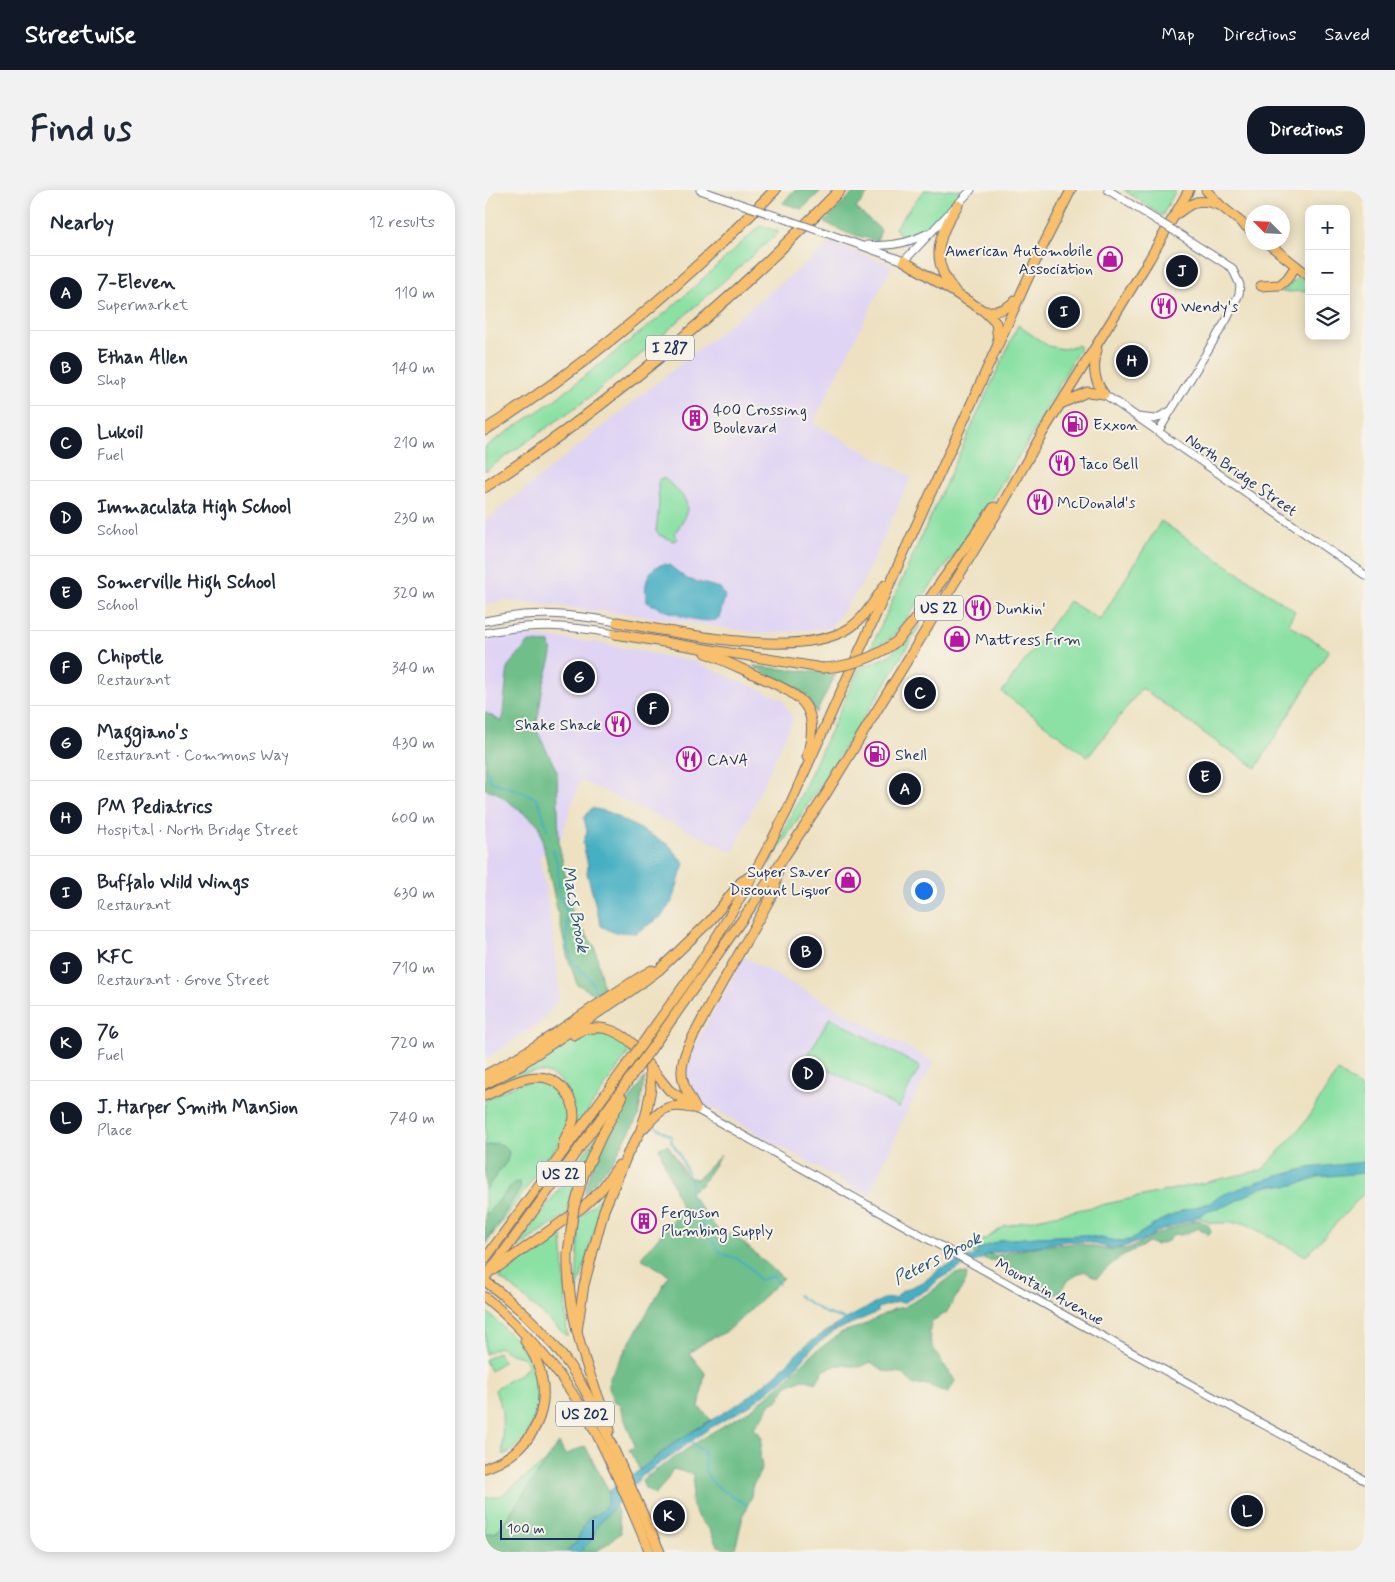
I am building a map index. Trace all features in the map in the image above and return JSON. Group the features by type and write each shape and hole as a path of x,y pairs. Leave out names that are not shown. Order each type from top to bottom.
{"highway":[{"name":"I 287","path":"485,430 565,374 651,306 736,229 775,190"},
{"name":"I 287","path":"485,487 579,421 646,369 774,256 840,190"},
{"name":"US 22","path":"485,1259 701,960 755,873 802,778 1019,298 1071,190"},
{"name":"US 22","path":"487,1279 636,1071 778,866 844,765 1003,503 1189,190"},
{"path":"1206,190 1221,206 1245,226"},
{"path":"1175,215 1188,205 1199,201 1221,206"},
{"path":"958,205 945,227 939,250 940,266 950,285 961,296"},
{"path":"1276,250 1305,273"},
{"path":"904,262 983,311 996,323 998,346"},
{"path":"1261,286 1280,286 1296,266"},
{"path":"983,311 997,312 1019,298"},
{"path":"1099,342 1094,369 1097,382 1103,394"},
{"path":"1061,404 1087,392 1103,394"},
{"path":"615,634 822,668 857,663 886,650 897,641 912,623 1033,451"},
{"path":"617,622 728,640 774,643 814,641 833,637 861,619 899,564"},
{"path":"689,647 787,689 803,701 812,726 811,740 802,778"},
{"path":"696,1109 686,1091 683,1080 682,1068 686,1053 709,1006 775,889 778,866"},
{"path":"485,1084 517,1067 659,970 711,920 741,882 755,873"},
{"path":"485,1075 520,1056 623,987 665,963"},
{"path":"517,1067 524,1065 578,1032 597,1028 609,1028 627,1038 669,1090 696,1109"},
{"path":"640,1132 650,1099 651,1081 649,1065"},
{"path":"614,1459 606,1417 577,1331 570,1298 568,1253 574,1208 584,1174 636,1071"},
{"path":"485,1096 527,1077 545,1078 556,1082 569,1095 574,1112 572,1127 565,1140 563,1153"},
{"path":"487,1279 593,1199 628,1153 640,1132 664,1108 675,1105 696,1109"},
{"path":"577,1331 584,1284 600,1225 628,1153"},
{"name":"US 202","path":"487,1279 539,1328 564,1358 588,1395 634,1505 650,1552"},
{"name":"US 202","path":"485,1297 508,1316 574,1394 614,1459"},
{"path":"485,1468 506,1460 525,1444 537,1424 541,1409 543,1387 538,1364 533,1353 513,1327 508,1316"},
{"name":"US 202","path":"634,1505 660,1552"}],"street":[{"path":"700,190 855,243 904,262 971,190"},
{"path":"1108,190 1233,268 1239,285 1239,294 1234,307 1158,432"},
{"path":"855,243 881,246 900,244 919,238 939,225"},
{"name":"North Bridge Street","path":"1103,394 1365,575"},
{"path":"1133,416 1155,419 1174,408"},
{"path":"485,621 524,614 549,613 585,616 617,622"},
{"path":"485,633 543,625 615,634"},
{"name":"Mountain Avenue","path":"696,1109 1365,1480"}],"shaded area":[{"path":"831,243 892,265 813,423 911,477 862,584 830,628 765,634 629,614 503,600 485,606 485,521"},
{"path":"513,634 593,642 694,662 782,699 793,719 733,852 580,780 559,844 540,856 553,934 560,994 556,1004 542,1021 485,1060 485,642"},
{"path":"744,957 934,1062 903,1119 870,1194 856,1189 707,1105 698,1097 689,1081 686,1068 693,1049"}],"green space":[{"path":"794,190 822,190 802,209 783,203"},
{"path":"856,190 871,190 856,208 881,230 877,241 847,233 824,222"},
{"path":"924,190 961,190 959,197 922,232 903,239 895,228"},
{"path":"1124,190 1176,190 1162,216"},
{"path":"761,225 779,232 589,398 485,471 485,447 553,401 669,310"},
{"path":"1298,276 1305,280 1305,291 1282,292"},
{"path":"1018,325 1048,346 1063,349 1078,345 1080,347 1028,442 964,542 892,637 869,652"},
{"path":"664,478 684,497 687,509 681,524 674,534 677,539 674,541 659,535 656,531 659,505 658,482"},
{"path":"1161,521 1295,611 1288,624 1329,650 1256,768 1222,746 1142,688 1088,757 1002,692 1069,601 1100,620"},
{"path":"920,625 888,680 769,864 859,669 890,655"},
{"path":"529,642 550,643 552,655 543,686 536,729 557,771 559,844 573,916 595,947 604,992 591,992 577,984 567,955 539,825 496,792 485,789 485,712 502,722 508,666"},
{"path":"753,666 836,674 816,713 808,696"},
{"path":"830,1017 920,1067 898,1108 807,1057"},
{"path":"609,1031 629,1044 631,1049 577,1126 566,1090 563,1084 555,1077 541,1072 534,1072 520,1075 500,1084 499,1082 584,1032"},
{"path":"1338,1071 1365,1091 1362,1098 1365,1100 1365,1192 1306,1256 1244,1223 1210,1223 1184,1210 1160,1221 1130,1240 1117,1241 1083,1235 1002,1240 979,1249 975,1246 1005,1226 1262,1170 1303,1125"},
{"path":"645,1077 638,1117 613,1161 584,1194 594,1163 620,1114"},
{"path":"540,1080 558,1089 567,1101 569,1115 565,1135 485,1245 521,1187 514,1183 485,1216 485,1190 507,1161 497,1144 485,1146 485,1100 519,1083"},
{"path":"598,1135 569,1212 517,1248 517,1247"},
{"path":"497,1143 504,1146 509,1152 507,1161 485,1190 485,1146"},
{"path":"668,1145 687,1177 697,1179 721,1155 701,1185 689,1192 723,1237 732,1233 783,1278 728,1331 708,1340 689,1353 705,1373 699,1407 711,1420 675,1442 640,1470 629,1450 635,1446 618,1402 614,1403 609,1389 609,1378 669,1275 641,1258 682,1209 659,1148"},
{"path":"520,1182 521,1187 485,1244 485,1216 514,1183"},
{"path":"605,1193 576,1294 579,1218"},
{"path":"1199,1220 1209,1226 1211,1232 1209,1235 1199,1228 1181,1235 1174,1234 1168,1241 1156,1245 1148,1242 1120,1257 1097,1278 1084,1271 1070,1279 1057,1294 1049,1296 1044,1294 1036,1284 1027,1282 1013,1274 1001,1259 986,1259 963,1246 973,1245 976,1249 994,1256 1040,1246 1077,1243 1104,1249 1125,1249 1133,1247 1157,1234"},
{"path":"562,1230 567,1336 511,1286 498,1277"},
{"path":"955,1274 967,1274 966,1281 946,1313 932,1321 930,1331 933,1348 955,1381 948,1393 925,1384 914,1385 902,1373 883,1371 871,1362 860,1367 838,1365 824,1370 816,1383 803,1379 786,1386 778,1400 769,1405 766,1414 753,1428 762,1438 760,1455 762,1468 752,1487 751,1498 744,1513 735,1548 730,1552 717,1545 709,1529 698,1518 691,1501 693,1474 673,1469 655,1494 645,1488 642,1480 706,1436 752,1409 787,1379 811,1355 842,1332 859,1327 894,1309 904,1307 929,1293"},
{"path":"485,1310 510,1334 530,1360 536,1374 539,1389 537,1406 530,1429 516,1447 503,1455 502,1410 495,1390 523,1372 529,1365 522,1357 498,1347 485,1354"},
{"path":"498,1352 504,1361 490,1371 485,1360"},
{"path":"559,1443 565,1455 585,1446 609,1491 608,1502 603,1510 587,1520 576,1543 566,1552 485,1552 485,1534 497,1532"},
{"path":"546,1462 497,1532 485,1534 485,1498 500,1496"},
{"path":"615,1505 621,1533 596,1552 580,1552 591,1541 597,1526"}],"water":[{"path":"664,564 669,565 687,579 720,588 725,596 719,619 703,621 693,619 647,602 645,591 647,579 653,569"},
{"path":"592,808 609,812 669,845 684,863 673,900 662,916 636,933 613,932 601,926 587,873 588,866 583,843 587,831 584,818"},
{"path":"1365,1162 1365,1173 1317,1177 1289,1186 1274,1185 1261,1188 1228,1205 1157,1232 1145,1240 1120,1248 1109,1248 1087,1242 1067,1241 988,1254 982,1259 961,1267 903,1303 898,1302 878,1308 878,1312 834,1331 811,1349 793,1371 751,1405 710,1428 642,1476 597,1526 591,1541 580,1552 566,1552 576,1543 587,1520 603,1510 608,1502 609,1491 640,1470 675,1442 743,1401 774,1376 807,1344 841,1322 883,1299 896,1298 902,1291 925,1281 939,1269 978,1254 979,1249 1002,1240 1037,1237 1083,1235 1117,1241 1130,1240 1160,1221 1184,1210 1210,1203 1217,1197 1257,1182 1307,1168"}],"waterway":[{"name":"Macs Brook","path":"485,771 489,773 490,781 534,797 540,807 548,830"},
{"name":"Macs Brook","path":"553,849 558,867 559,895 567,912 567,944 573,962 593,985 595,990 594,996"},
{"name":"Macs Brook","path":"656,1127 672,1137 671,1141 680,1155 691,1182 690,1199 697,1210 703,1228 721,1253 738,1259 749,1267 759,1280 774,1276 779,1284"},
{"name":"Macs Brook","path":"797,1295 825,1313 848,1320"},
{"path":"690,1441 704,1452 705,1467 709,1478 723,1491 747,1505"}],"place":[{"name":"American Automobile Association","path":"1110,259"},
{"name":"KFC","path":"1182,271"},
{"name":"Wendy's","path":"1164,306"},
{"name":"Buffalo Wild Wings","path":"1064,312"},
{"name":"PM Pediatrics","path":"1132,361"},
{"name":"400 Crossing Boulevard","path":"695,418"},
{"name":"Exxon","path":"1075,424"},
{"name":"Taco Bell","path":"1062,463"},
{"name":"McDonald's","path":"1040,502"},
{"name":"Dunkin'","path":"978,608"},
{"name":"Mattress Firm","path":"957,639"},
{"name":"Maggiano's","path":"579,677"},
{"name":"Lukoil","path":"920,693"},
{"name":"Chipotle","path":"653,709"},
{"name":"Shake Shack","path":"618,724"},
{"name":"Shell","path":"877,754"},
{"name":"CAVA","path":"689,759"},
{"name":"Somerville High School","path":"1205,777"},
{"name":"7-Eleven","path":"905,789"},
{"name":"Super Saver Discount Liquor","path":"848,880"},
{"name":"Ethan Allen","path":"806,952"},
{"name":"Immaculata High School","path":"808,1074"},
{"name":"Ferguson Plumbing Supply","path":"644,1221"},
{"name":"J. Harper Smith Mansion","path":"1247,1511"},
{"name":"76","path":"669,1516"}],"water label":[{"name":"Peters Brook","path":"937,1258"}]}
